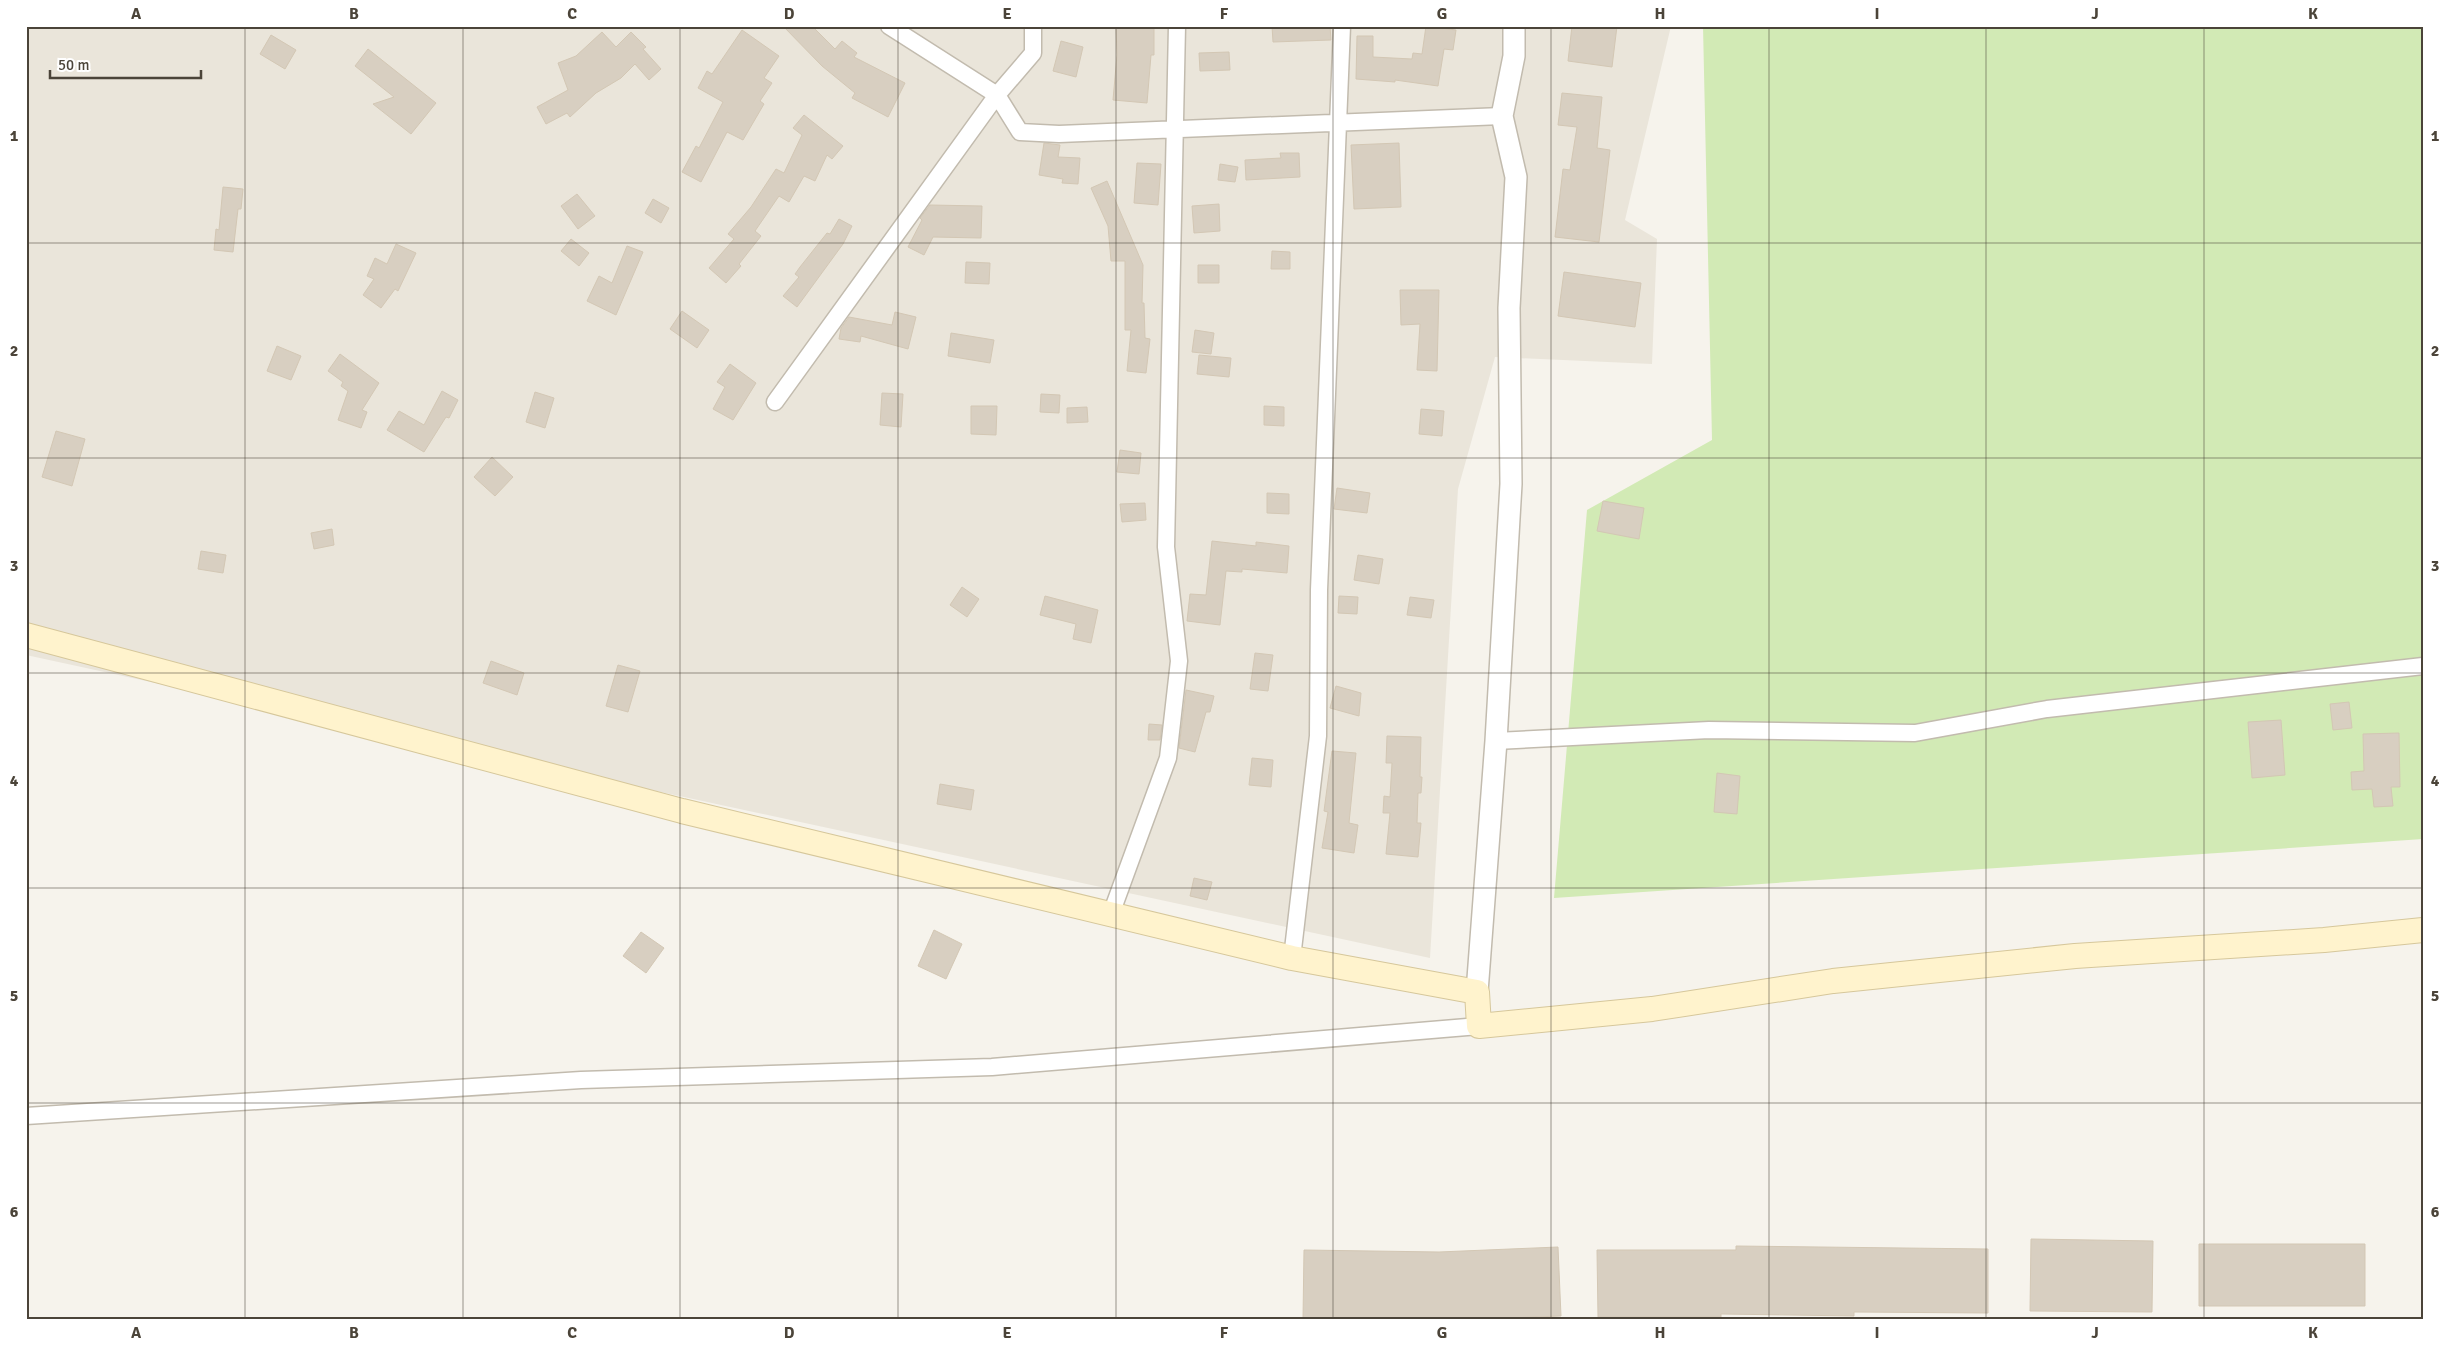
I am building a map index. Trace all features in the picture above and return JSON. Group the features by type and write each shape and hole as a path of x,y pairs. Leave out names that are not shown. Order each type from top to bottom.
{"main road":[{"path":"26,635 682,811 1292,958 1477,992 1479,1026 1652,1009 1833,981 2075,956 2324,940 2423,930"}],"street":[{"path":"889,26 997,95 1020,132 1059,134 1502,116"},
{"path":"775,402 997,95 1033,53 1033,26"},
{"path":"1111,914 1168,758 1179,662 1166,547 1177,26"},
{"path":"1292,958 1318,736 1319,590 1342,26"},
{"path":"1477,992 1496,741 1511,484 1509,308 1516,177 1502,116 1514,56 1514,26"},
{"path":"1496,741 1709,730 1915,733 2047,708 2423,666"},
{"path":"26,1116 581,1080 992,1067 1479,1026"}],"shaded area":[{"path":"26,26 1671,26 1625,220 1657,239 1652,364 1495,357 1458,489 1430,958 26,655"}],"green space":[{"path":"1703,26 2423,26 2423,839 1554,898 1587,510 1712,440"}],"building":[{"path":"783,26 812,26 835,49 842,41 857,53 854,57 905,83 888,117 852,98 855,93 822,66"},
{"path":"1116,26 1154,26 1154,55 1151,55 1147,103 1113,100 1117,55"},
{"path":"1272,26 1330,26 1331,40 1273,42"},
{"path":"1426,26 1456,30 1453,50 1444,49 1438,86 1395,80 1395,82 1356,79 1357,36 1373,36 1373,57 1412,59 1413,53 1422,54"},
{"path":"1572,26 1617,26 1612,67 1568,61"},
{"path":"742,30 779,56 764,78 772,83 760,101 764,104 743,140 727,132 701,182 682,172 696,146 699,148 723,102 698,88 707,71 712,74"},
{"path":"602,32 616,47 631,32 646,47 643,49 661,69 649,80 635,64 621,78 596,93 570,117 567,113 546,124 537,107 568,90 558,63 576,56"},
{"path":"271,35 296,50 285,69 260,54"},
{"path":"1061,41 1083,47 1076,77 1053,71"},
{"path":"368,49 436,103 411,134 373,104 394,97 355,66"},
{"path":"1229,52 1230,70 1200,71 1199,53"},
{"path":"1562,93 1602,97 1597,148 1610,150 1599,242 1555,237 1563,169 1570,170 1577,127 1558,125"},
{"path":"804,115 843,146 832,159 827,155 815,181 804,176 789,202 779,196 755,231 761,236 739,264 741,266 726,283 709,268 734,239 728,234 751,207 776,169 784,173 802,135 793,128"},
{"path":"1044,143 1060,145 1058,157 1080,158 1078,184 1062,183 1063,179 1039,175"},
{"path":"1399,143 1401,207 1354,209 1351,145"},
{"path":"1280,153 1299,153 1300,177 1246,180 1245,160 1281,158"},
{"path":"1137,163 1161,164 1158,205 1134,203"},
{"path":"1220,164 1238,167 1235,182 1218,180"},
{"path":"1107,181 1143,265 1142,303 1144,303 1145,338 1150,339 1146,373 1127,371 1131,330 1125,330 1125,261 1111,261 1108,226 1091,188"},
{"path":"223,187 243,189 241,209 238,209 233,252 214,250 216,229 219,230"},
{"path":"577,194 595,216 578,229 561,206"},
{"path":"653,199 669,208 661,223 645,213"},
{"path":"1219,204 1220,231 1194,233 1192,206"},
{"path":"930,205 982,206 981,238 933,237 924,255 908,247 922,220 920,218"},
{"path":"839,219 852,226 843,244 797,307 783,296 799,277 795,274 800,267 827,233 830,234"},
{"path":"571,239 589,253 579,266 561,251"},
{"path":"396,244 416,253 398,291 395,289 381,308 363,295 374,279 367,276 375,258 387,264"},
{"path":"627,246 643,252 616,315 587,301 599,276 612,283"},
{"path":"1272,251 1290,252 1290,269 1271,269"},
{"path":"966,262 990,263 989,284 965,283"},
{"path":"1198,265 1219,265 1219,283 1198,283"},
{"path":"1564,272 1641,283 1635,327 1558,316"},
{"path":"1400,290 1439,290 1437,371 1417,370 1420,324 1401,325"},
{"path":"682,311 709,330 697,348 670,329"},
{"path":"895,312 916,317 908,349 861,336 860,342 839,339 841,328 849,317 892,325"},
{"path":"1195,330 1214,333 1211,354 1192,352"},
{"path":"951,333 994,340 990,363 948,356"},
{"path":"277,346 301,356 291,380 267,371"},
{"path":"340,354 379,383 362,410 367,412 361,428 338,420 348,391 341,386 343,382 328,371"},
{"path":"1199,355 1231,358 1229,377 1197,374"},
{"path":"730,364 756,383 733,420 713,409 725,387 717,382"},
{"path":"442,391 458,400 449,418 446,417 424,452 387,430 399,411 424,425"},
{"path":"535,392 554,398 545,428 526,422"},
{"path":"882,393 903,394 901,427 880,425"},
{"path":"1041,394 1060,395 1059,413 1040,412"},
{"path":"971,406 997,406 996,435 971,434"},
{"path":"1264,406 1284,407 1284,426 1264,425"},
{"path":"1087,407 1088,422 1067,423 1067,408"},
{"path":"1421,409 1444,411 1442,436 1419,434"},
{"path":"56,431 85,439 72,486 42,477"},
{"path":"1120,450 1141,453 1139,474 1117,472"},
{"path":"492,457 513,477 495,496 474,477"},
{"path":"1337,488 1370,493 1367,513 1334,509"},
{"path":"1267,493 1289,494 1289,514 1267,513"},
{"path":"1603,501 1644,508 1639,539 1597,531"},
{"path":"1145,503 1146,520 1122,522 1120,504"},
{"path":"332,529 334,545 314,549 311,533"},
{"path":"1212,541 1256,546 1256,542 1289,546 1287,573 1242,569 1242,572 1226,571 1220,625 1187,621 1190,594 1206,595"},
{"path":"201,551 226,555 223,573 198,569"},
{"path":"1358,555 1383,559 1379,584 1354,580"},
{"path":"962,587 979,599 967,617 950,605"},
{"path":"1045,596 1098,610 1091,643 1073,639 1076,624 1040,615"},
{"path":"1339,596 1358,597 1357,614 1338,613"},
{"path":"1410,597 1434,600 1431,618 1407,615"},
{"path":"1255,653 1273,655 1268,691 1250,689"},
{"path":"491,661 524,673 517,695 483,683"},
{"path":"618,665 640,671 628,712 606,706"},
{"path":"1336,686 1361,693 1359,716 1330,708"},
{"path":"1186,690 1214,696 1210,712 1206,712 1195,752 1179,748"},
{"path":"2349,702 2352,728 2333,730 2330,704"},
{"path":"2281,720 2285,775 2252,778 2248,722"},
{"path":"1149,724 1162,725 1160,740 1148,740"},
{"path":"2399,733 2400,787 2391,787 2393,806 2374,807 2372,789 2352,790 2351,772 2364,771 2363,734"},
{"path":"1387,736 1421,737 1420,777 1422,777 1421,793 1418,793 1417,823 1421,823 1418,857 1386,854 1390,813 1383,813 1384,796 1390,797 1392,763 1386,763"},
{"path":"1332,751 1356,753 1349,823 1358,825 1354,853 1322,848 1328,812 1324,811"},
{"path":"1252,758 1273,760 1271,787 1249,785"},
{"path":"1717,773 1740,776 1737,814 1714,812"},
{"path":"940,784 974,790 971,810 937,804"},
{"path":"1194,878 1212,882 1207,900 1190,896"},
{"path":"934,930 962,944 946,979 918,966"},
{"path":"641,932 664,948 646,973 623,956"},
{"path":"2031,1239 2153,1241 2152,1312 2030,1311"},
{"path":"2199,1244 2365,1244 2365,1306 2199,1306"},
{"path":"1736,1246 1988,1249 1988,1313 1854,1312 1854,1316 1721,1314 1721,1317 1598,1317 1597,1250 1736,1250"},
{"path":"1558,1247 1561,1316 1457,1320 1303,1319 1304,1250 1439,1252"}]}
